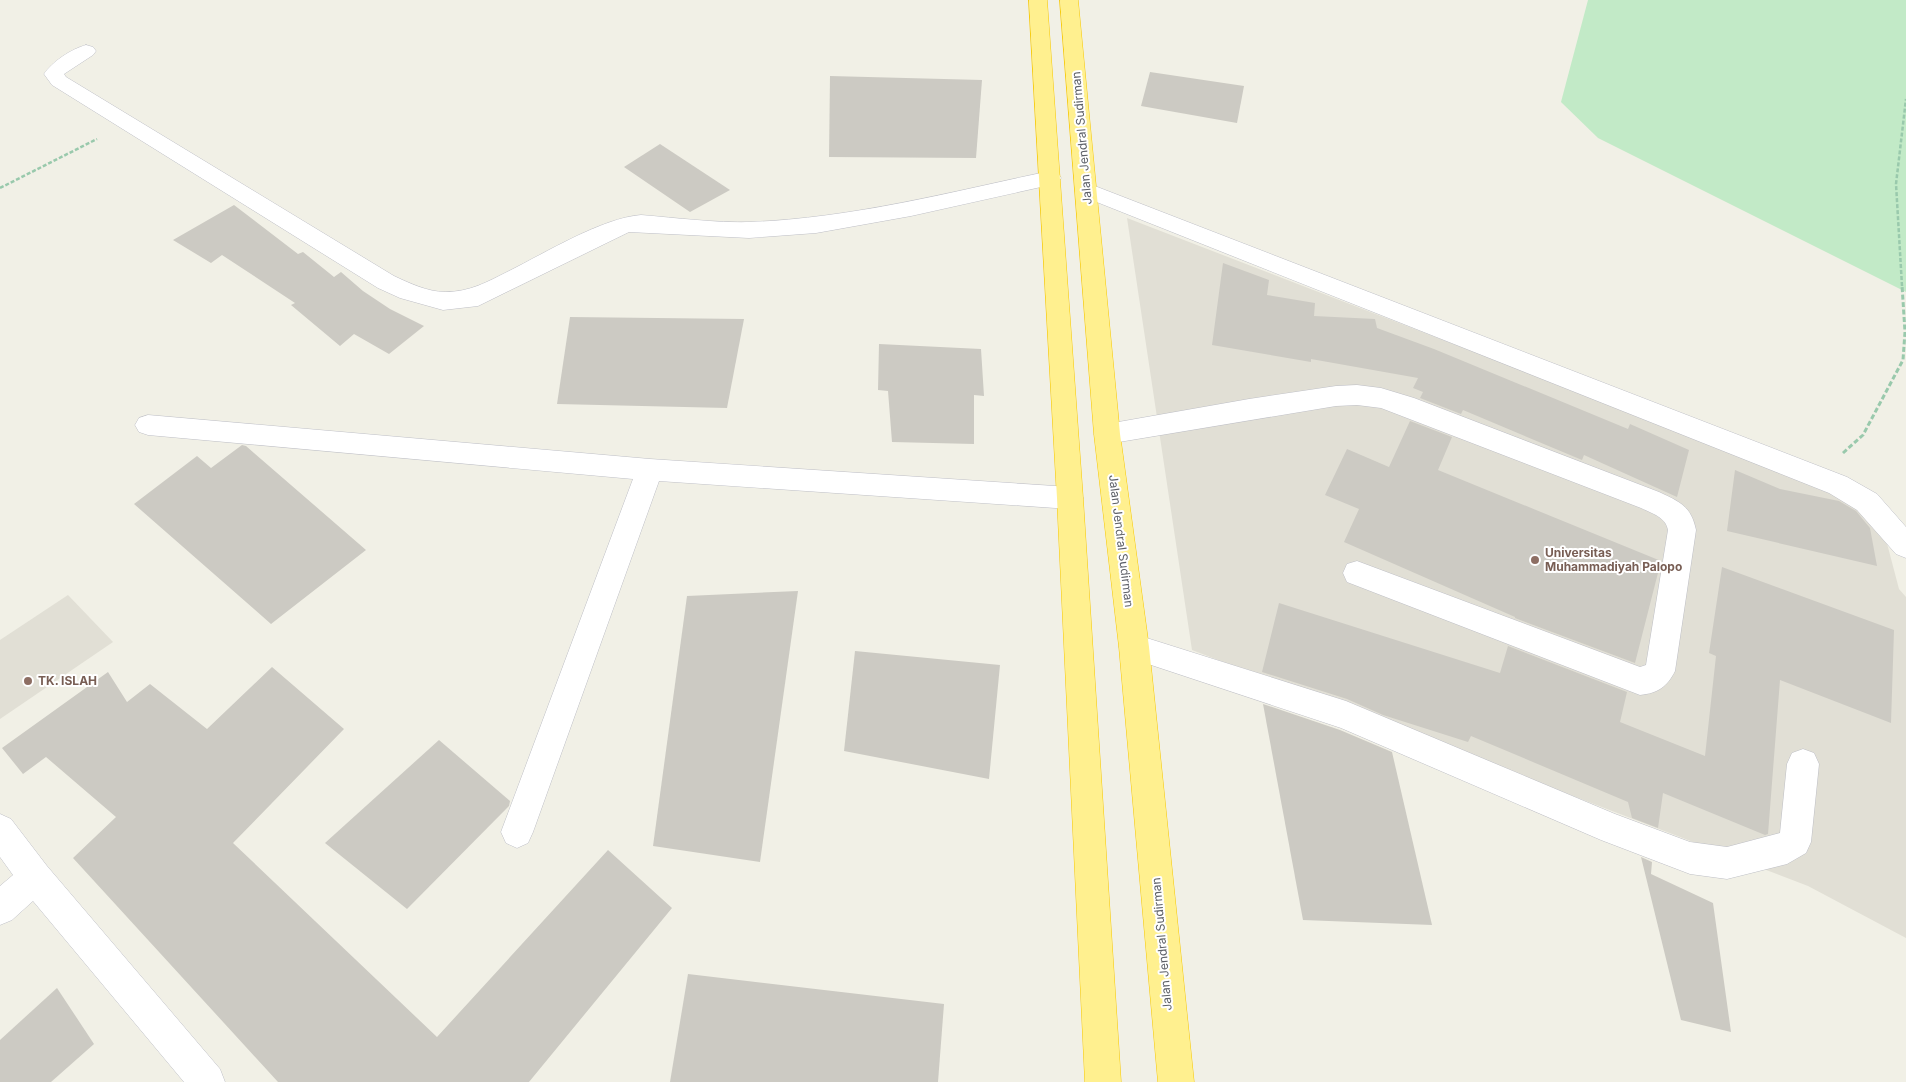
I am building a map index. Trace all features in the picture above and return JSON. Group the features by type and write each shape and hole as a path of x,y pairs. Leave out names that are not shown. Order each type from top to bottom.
{"highway":[{"path":"1038,0 1070,498 1103,1082"},
{"name":"Jalan Jendral Sudirman","path":"1069,0 1107,434 1134,647 1176,1082"}],"street":[{"path":"86,51 62,66 54,74 59,81 386,282 408,292 443,301 478,297 626,224 692,225 748,230 780,229 911,208 1050,178"},
{"path":"1087,190 1817,477 1860,496 1906,546"},
{"path":"1107,434 1336,396 1357,394 1381,398 1405,405 1650,500 1670,510 1680,519 1682,530 1660,671 1651,680 1640,681 1357,573"},
{"path":"148,425 650,470 1070,498"},
{"path":"517,832 650,470"},
{"path":"1134,647 1346,715 1612,829 1690,858 1705,861 1727,863 1787,848 1796,842 1804,764"},
{"path":"0,830 36,878 207,1082"},
{"path":"0,908 36,878"}],"path":[{"path":"1817,477 1862,435 1903,360 1905,332 1896,184 1906,99"},
{"path":"0,188 127,124"}],"shaded area":[{"name":"Universitas Muhammadiyah Palopo","path":"1127,218 1860,501 1884,532 1899,589 1906,597 1906,938 1808,886 1192,650"},
{"name":"TK. ISLAH","path":"68,595 113,642 0,719 0,640"}],"green space":[{"path":"1588,0 1906,0 1906,292 1598,138 1561,102"}],"building":[{"path":"1150,72 1244,86 1237,123 1141,106"},
{"path":"830,76 982,80 976,158 829,157"},
{"path":"660,144 730,190 690,212 624,167"},
{"path":"234,205 298,254 303,252 334,277 341,272 363,291 390,309 424,326 389,354 354,334 340,346 291,305 295,303 222,255 211,263 173,240"},
{"path":"1223,263 1269,280 1267,295 1315,303 1314,316 1375,319 1377,328 1434,349 1628,429 1630,424 1689,450 1677,497 1584,455 1582,460 1463,410 1461,414 1420,398 1423,392 1413,388 1418,378 1311,359 1311,362 1212,345"},
{"path":"570,317 744,319 727,408 557,404"},
{"path":"879,344 981,349 984,396 974,395 974,444 892,442 888,391 878,390"},
{"path":"1410,421 1452,437 1438,470 1661,561 1635,663 1515,618 1344,542 1359,509 1325,495 1347,449 1389,467"},
{"path":"242,445 246,446 366,550 271,624 134,504 197,456 211,468"},
{"path":"1735,470 1780,489 1839,501 1856,511 1870,528 1877,566 1727,531"},
{"path":"1722,567 1894,630 1891,723 1780,680 1768,834 1765,835 1663,793 1658,828 1632,818 1628,802 1471,736 1468,742 1383,715 1347,699 1262,672 1279,603 1500,673 1508,646 1627,692 1620,722 1705,756 1716,656 1709,653"},
{"path":"798,591 760,862 653,846 687,596"},
{"path":"855,651 1000,665 989,779 844,751"},
{"path":"272,667 344,729 233,843 437,1037 608,850 672,908 529,1082 278,1082 73,858 116,817 46,757 23,774 2,748 108,672 127,702 150,684 207,729"},
{"path":"1263,704 1340,730 1392,752 1432,925 1303,920"},
{"path":"439,740 510,801 509,806 407,909 325,843"},
{"path":"1641,857 1652,862 1651,874 1713,903 1731,1032 1681,1020"},
{"path":"688,974 944,1004 938,1082 670,1082"},
{"path":"57,988 94,1044 51,1082 0,1082 0,1040"}],"place":[{"name":"Universitas Muhammadiyah Palopo","path":"1535,560"},
{"name":"TK. ISLAH","path":"28,681"}]}
